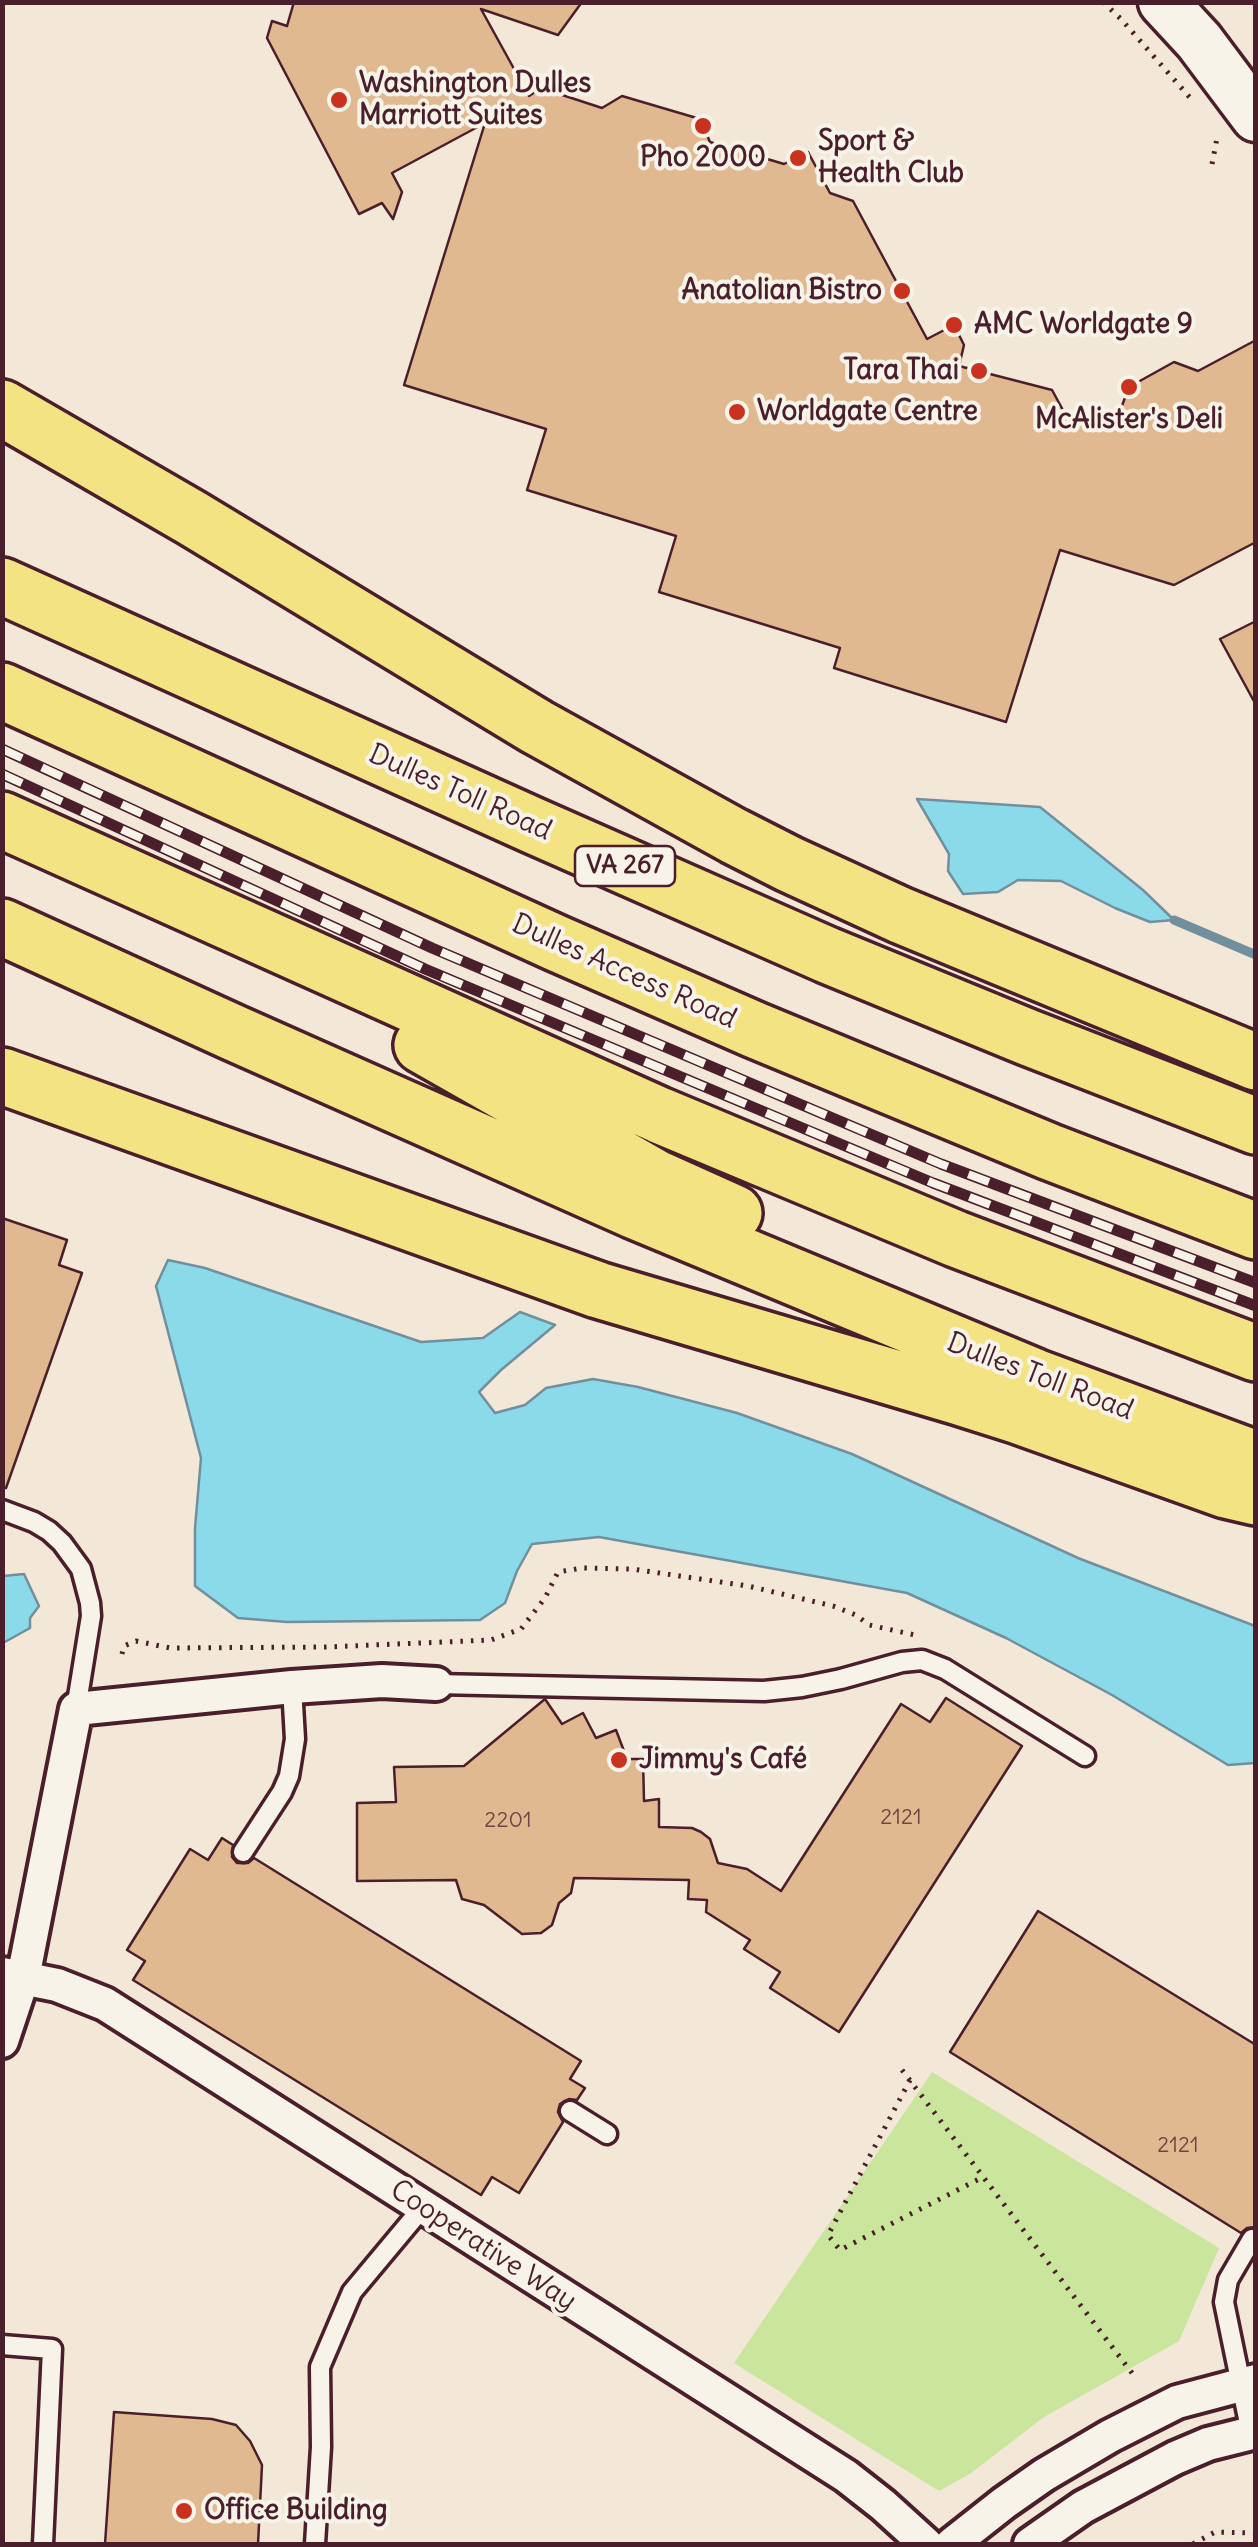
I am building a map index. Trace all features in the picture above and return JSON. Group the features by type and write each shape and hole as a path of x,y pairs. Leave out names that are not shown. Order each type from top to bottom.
{"highway":[{"path":"2,408 523,719 734,836 900,915 1256,1062"},
{"name":"Dulles Toll Road","path":"2,586 812,948 1043,1044 1256,1126"},
{"name":"Dulles Access Road","path":"2,692 755,1030 1017,1139 1256,1231"},
{"path":"2,820 675,1122 956,1239 1256,1353"},
{"path":"60,847 235,950 380,1020 654,1176 808,1244 1035,1376"},
{"name":"Dulles Toll Road","path":"2,927 536,1168 1035,1376 1256,1459"},
{"path":"2,1076 598,1290 1004,1411 1226,1490 1256,1497"}],"street":[{"path":"1163,2 1198,41 1237,125"},
{"path":"2,2040 13,1976 76,1710 292,1687 382,1681 436,1684"},
{"name":"Cooperative Way","path":"13,1976 74,1991 105,2004 846,2476 926,2544"},
{"path":"952,2544 1044,2474 1110,2436 1177,2402 1248,2383"},
{"path":"1030,2544 1083,2507 1142,2474 1208,2444 1253,2433"}],"lane":[{"path":"2,1510 49,1531 81,1569 91,1616 76,1710"},
{"path":"436,1684 764,1691 822,1683 922,1660 945,1669 1085,1756"},
{"path":"243,1852 289,1776 296,1739 292,1687"},
{"path":"570,2111 607,2134"},
{"path":"315,2544 321,2447 320,2367 352,2292 423,2208"},
{"path":"1252,2239 1228,2280 1224,2302 1248,2383 1253,2433"},
{"path":"2,2346 52,2348 42,2544"}],"path":[{"path":"1103,2 1193,102"},
{"path":"1212,164 1237,125"},
{"path":"122,1654 124,1646 136,1641 170,1648 491,1640 521,1628 545,1598 558,1572 582,1568 632,1569 748,1586 833,1606 869,1624 921,1637"},
{"path":"902,2070 1135,2378"},
{"path":"910,2080 828,2235 840,2250 983,2176"},
{"path":"1194,2544 1216,2532 1256,2532"}],"green space":[{"path":"932,2072 1219,2248 1179,2341 1044,2417 971,2473 939,2491 734,2363"}],"water":[{"path":"917,799 1040,807 1174,920 1150,922 1061,881 1018,880 998,892 963,894 948,871 949,854"},
{"path":"168,1260 205,1268 421,1342 483,1338 520,1312 555,1325 479,1392 495,1413 525,1405 546,1388 593,1379 737,1413 852,1454 1078,1558 1255,1626 1255,1763 1228,1765 1112,1695 1006,1638 907,1593 599,1537 532,1544 505,1603 480,1620 287,1622 238,1618 195,1586 201,1458 156,1286"},
{"path":"24,1574 39,1606 30,1618 30,1628 3,1643 3,1576"}],"building":[{"path":"294,2 582,2 558,35 481,9 529,96 541,88 602,108 622,96 700,119 710,142 784,164 808,152 830,193 853,201 927,339 954,325 964,345 959,366 1052,390 1064,412 1088,420 1104,419 1120,411 1129,387 1174,362 1198,371 1256,340 1256,542 1174,585 1060,550 1006,722 834,668 840,648 659,592 676,536 527,490 546,429 404,385 485,123 392,173 402,192 393,219 382,203 359,214 267,38 272,21 287,26"},
{"path":"1256,621 1256,705 1220,639"},
{"path":"2,1218 67,1240 59,1265 82,1273 6,1488 2,1488"},
{"path":"946,1698 1022,1746 839,2032 770,1988 780,1972 744,1949 750,1940 706,1912 707,1900 688,1899 689,1880 574,1878 571,1893 559,1903 552,1925 541,1933 522,1934 484,1905 462,1899 456,1880 357,1881 357,1803 396,1802 394,1767 464,1766 545,1699 562,1724 583,1713 596,1738 616,1730 627,1759 643,1759 644,1801 659,1799 659,1827 701,1832 710,1839 718,1863 747,1869 781,1891 901,1704 930,1722"},
{"path":"222,1838 233,1845 232,1857 237,1863 248,1863 254,1858 581,2061 570,2079 585,2088 577,2100 560,2104 558,2112 563,2122 519,2193 492,2177 481,2195 133,1980 145,1961 127,1950 190,1849 208,1860"},
{"path":"1038,1911 1256,2045 1256,2227 1241,2233 950,2052"},
{"name":"Office Building","path":"114,2412 212,2419 236,2425 250,2441 262,2465 258,2544 105,2544"}],"waterway":[{"path":"1174,920 1256,955"}],"railway":[{"path":"2,749 432,948 941,1164 1256,1283"},
{"path":"2,774 425,969 933,1183 1256,1306"}],"place":[{"name":"Washington Dulles Marriott Suites","path":"339,100"},
{"name":"Pho 2000","path":"703,126"},
{"name":"Sport & Health Club","path":"798,158"},
{"name":"Anatolian Bistro","path":"902,291"},
{"name":"AMC Worldgate 9","path":"954,325"},
{"name":"Tara Thai","path":"979,371"},
{"name":"McAlister's Deli","path":"1129,387"},
{"name":"Worldgate Centre","path":"737,412"},
{"name":"Jimmy's Café","path":"619,1760"},
{"name":"Office Building","path":"184,2511"}]}
